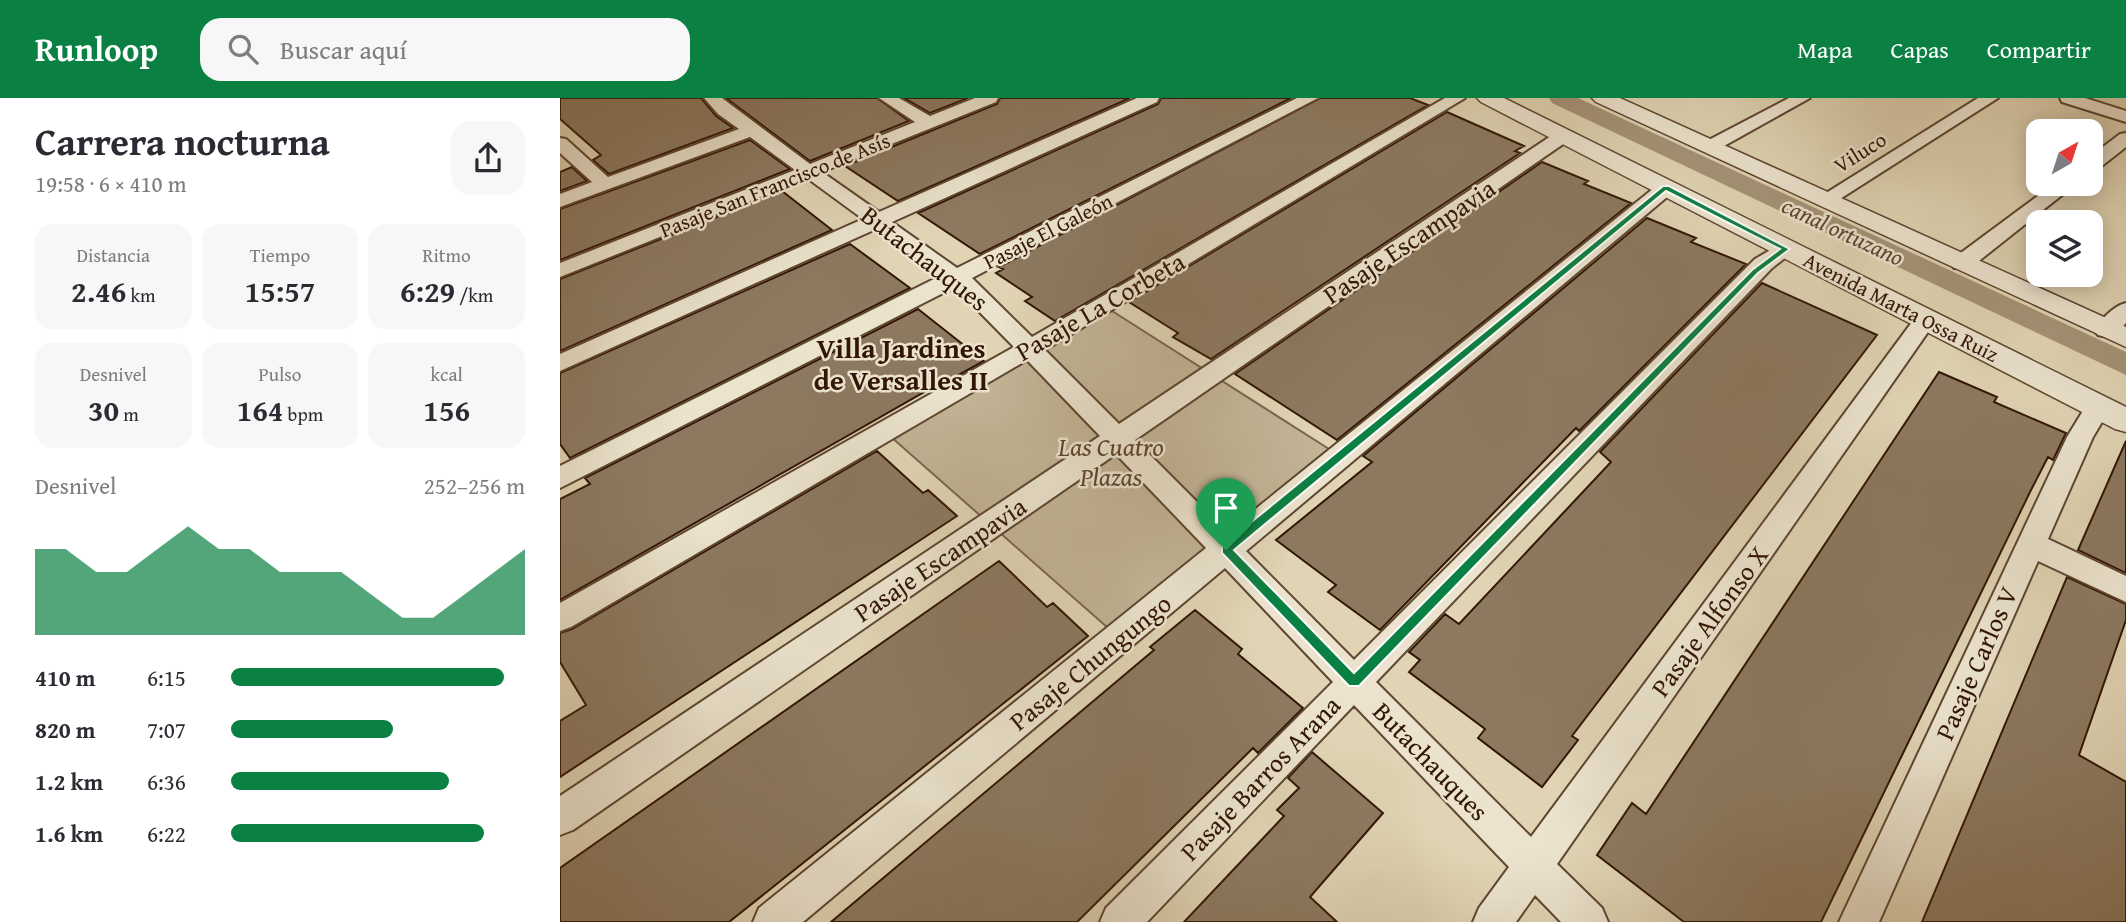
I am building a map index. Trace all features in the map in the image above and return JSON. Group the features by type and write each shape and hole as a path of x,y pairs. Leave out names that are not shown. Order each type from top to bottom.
{"street":[{"name":"Butachauques","path":"712,98 752,130 957,277 1030,347 1588,922"},
{"path":"887,98 929,122"},
{"name":"Pasaje San Francisco de Asís","path":"560,271 990,98"},
{"path":"560,363 1151,98"},
{"name":"Pasaje El Galeón","path":"560,478 1310,98"},
{"name":"Pasaje La Corbeta","path":"560,618 1457,98"},
{"name":"Avenida Marta Ossa Ruiz","path":"1488,98 2112,414"},
{"path":"1709,147 1802,98"},
{"name":"Viluco","path":"1825,200 1990,98"},
{"path":"2068,98 2126,117"},
{"path":"1606,99 2116,334 2126,310"},
{"path":"560,201 752,130"},
{"name":"Pasaje Escampavia","path":"560,817 1563,136"},
{"path":"2104,154 2126,138"},
{"path":"560,143 605,184"},
{"name":"Pasaje Chungungo","path":"773,922 1666,188"},
{"path":"1962,263 2050,196"},
{"name":"Pasaje Barros Arana","path":"1120,922 1755,272 1786,249"},
{"name":"Pasaje Alfonso X","path":"1493,922 1926,319"},
{"name":"Pasaje Carlos V","path":"1859,922 2080,438 2112,414"},
{"path":"2031,544 2126,590"}],"green space":[{"name":"Las Cuatro Plazas","path":"1109,309 1329,449 1108,628 891,437"}],"building":[{"path":"560,98 701,98 716,116 733,128 609,174 593,160 601,155 560,119"},
{"path":"726,98 877,98 909,121 810,161"},
{"path":"904,98 968,98 930,113"},
{"path":"1000,98 1130,98 898,201 845,166 997,104"},
{"path":"1161,98 1291,98 980,254 918,213 1158,104"},
{"path":"1320,98 1410,98 1428,105 1055,321 1025,301 1032,297 996,273 1003,269 999,267"},
{"path":"1447,112 1524,146 1515,151 1520,153 1211,359 1173,337 1178,333 1129,302"},
{"path":"750,140 790,169 560,260 560,209"},
{"path":"1542,162 1588,181 1584,184 1631,203 1337,440 1235,374"},
{"path":"572,167 587,181 560,191 560,172"},
{"path":"782,191 832,230 560,351 560,279"},
{"path":"1647,218 1696,238 1691,242 1746,264 1579,431 1576,428 1380,630 1328,592 1336,585 1276,540 1372,462 1363,456"},
{"path":"850,244 910,288 570,458 560,444 560,373"},
{"path":"1762,283 1877,335 1572,736 1578,740 1542,787 1478,738 1485,729 1409,672 1420,660 1409,652 1445,614 1459,624 1611,462 1600,452"},
{"path":"918,309 984,361 942,382 560,600 560,499 590,484 585,478"},
{"path":"1939,372 1997,397 1994,402 2066,433 2053,460 2048,457 2030,492 1821,922 1684,922 1597,855 1632,803 1646,814"},
{"path":"2126,441 2126,573 2078,550"},
{"path":"877,451 923,493 928,490 957,516 560,777 560,721 586,705 560,662 560,633 572,629"},
{"path":"999,561 1047,607 1053,603 1088,636 729,922 560,922 560,868"},
{"path":"2067,577 2126,604 2126,620 2079,755 2126,782 2126,922 1922,922"},
{"path":"1195,610 1242,649 1238,654 1303,708 1258,753 1253,748 1077,922 831,922 1154,650 1150,647"},
{"path":"1312,752 1383,813 1310,897 1337,922 1184,922 1284,816 1277,810 1299,788 1288,778"}],"waterway":[{"name":"canal ortuzano","path":"1560,98 2126,365"}],"district":[{"name":"Villa Jardines de Versalles II","path":"901,363"}],"route":[{"path":"1666,188 1786,249 1755,272 1354,682 1226,550 1666,188"}]}
